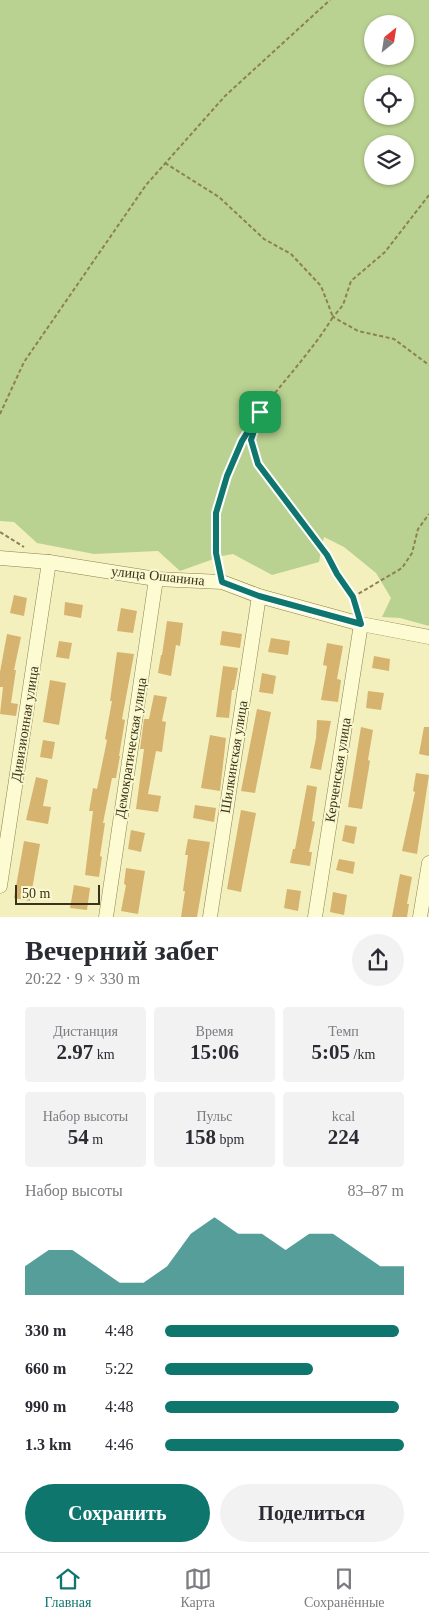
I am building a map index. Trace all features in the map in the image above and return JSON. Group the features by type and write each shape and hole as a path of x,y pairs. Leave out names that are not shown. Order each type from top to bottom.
{"street":[{"name":"улица Ошанина","path":"0,558 49,562 156,579 222,582 259,596 361,624 429,637"},
{"name":"Дивизионная улица","path":"0,886 49,562"},
{"name":"Демократическая улица","path":"106,917 156,579"},
{"name":"Шилкинская улица","path":"210,917 259,596"},
{"name":"Керченская улица","path":"315,917 361,624"},
{"path":"420,917 429,863"}],"path":[{"path":"0,414 24,362 146,185 225,96 330,0"},
{"path":"166,163 219,197 264,239 291,254 321,286 333,317 358,330 394,339 429,365"},
{"path":"222,582 216,553 216,513 227,476 242,441 260,412 318,341 333,317 343,306 350,281 385,252 429,195"},
{"path":"260,412 251,440 258,464 327,555 353,597 361,624"},
{"path":"353,597 402,568 412,553 418,528 429,514"}],"green space":[{"path":"0,0 429,0 429,626 400,618 382,617 391,598 376,573 344,547 324,537 319,562 272,575 233,554 180,571 158,551 94,554 37,543 14,522 0,521"}],"building":[{"path":"14,595 27,598 24,616 10,613"},
{"path":"65,602 83,605 81,618 64,615"},
{"path":"121,608 137,611 133,633 117,631"},
{"path":"167,621 183,623 180,646 176,645 171,676 158,673"},
{"path":"222,631 242,634 240,648 220,645"},
{"path":"7,634 21,637 14,670 16,670 11,703 18,704 16,716 0,714 3,687 0,687 0,672"},
{"path":"271,638 290,641 288,655 268,652"},
{"path":"59,641 72,643 69,659 56,657"},
{"path":"327,643 343,646 337,679 341,680 338,702 321,700 327,666 323,665"},
{"path":"117,652 134,654 122,719 125,720 116,778 112,778 103,823 105,823 99,877 85,875 93,811 89,811 93,788 97,789 107,740 105,739 112,701 110,701"},
{"path":"374,656 390,659 389,671 372,668"},
{"path":"223,666 238,668 234,690 232,690 229,718 216,717"},
{"path":"262,673 276,676 273,694 259,692"},
{"path":"50,680 66,683 59,725 43,722"},
{"path":"368,691 384,693 381,710 366,708"},
{"path":"154,695 167,697 162,721 166,722 162,752 156,751 148,794 161,796 158,812 136,809 144,749 140,749 144,719 149,719"},
{"path":"257,709 271,712 255,793 241,791"},
{"path":"317,720 331,721 321,770 310,768 316,738"},
{"path":"361,727 373,730 362,809 348,807"},
{"path":"424,727 429,727 429,756 419,754"},
{"path":"210,735 226,738 220,791 201,788"},
{"path":"43,740 55,742 52,759 40,757"},
{"path":"416,773 429,775 417,854 402,851 415,792 413,791"},
{"path":"36,777 48,780 43,806 51,807 48,824 26,820"},
{"path":"307,785 317,787 312,821 315,822 309,852 312,852 310,866 290,863 293,849 295,849"},
{"path":"195,805 216,808 214,822 193,818"},
{"path":"241,810 256,813 241,892 227,889"},
{"path":"345,825 357,827 354,844 342,841"},
{"path":"131,830 145,833 141,852 128,849"},
{"path":"188,839 210,842 197,917 181,917 185,891 183,891 188,855 185,855"},
{"path":"24,841 40,844 30,901 14,898"},
{"path":"339,859 355,862 353,874 336,870"},
{"path":"126,868 145,871 138,914 121,911 126,885 124,884"},
{"path":"400,874 412,877 407,904 409,904 407,917 392,917"},
{"path":"74,885 90,888 87,910 70,908"},
{"path":"287,889 301,891 298,911 284,908"},
{"path":"333,892 347,895 344,915 330,912"}],"route":[{"path":"260,412 251,440 258,464 327,555 353,597 361,624 259,596 222,582 216,553 216,513 227,476 242,441 260,412"}]}
